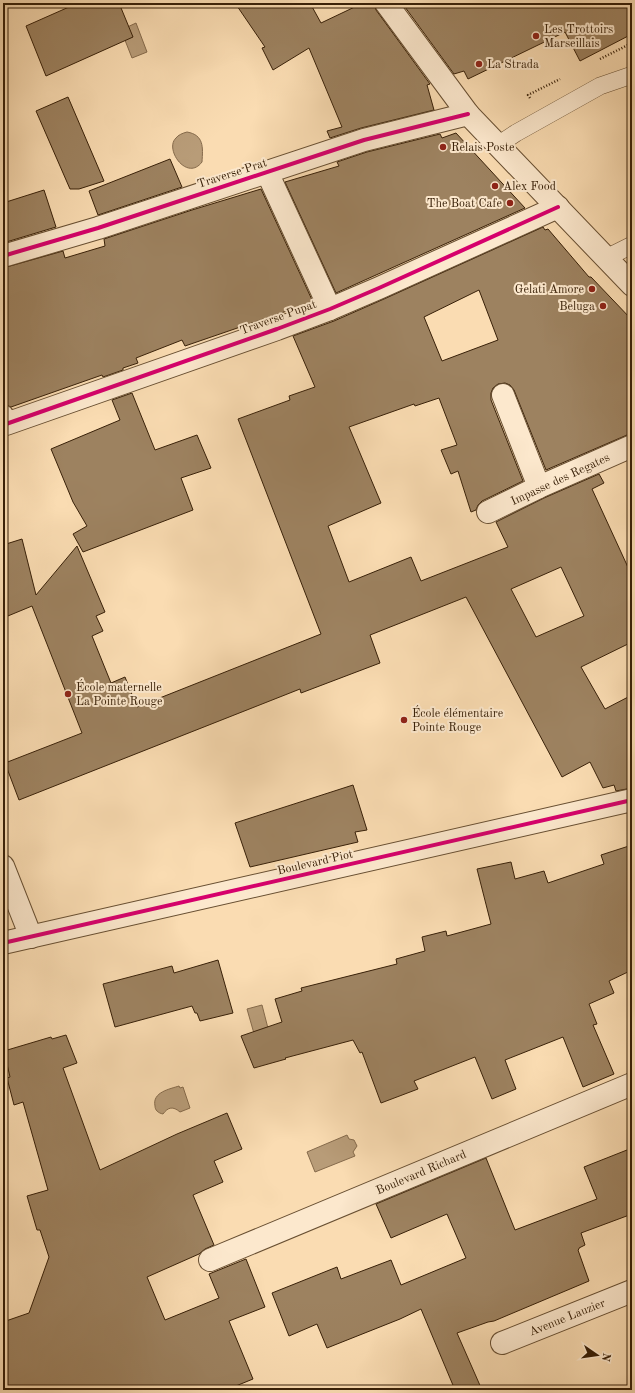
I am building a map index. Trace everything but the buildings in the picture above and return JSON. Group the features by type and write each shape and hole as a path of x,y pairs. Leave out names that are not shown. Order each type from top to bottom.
{"street":[{"path":"386,3 468,114 632,284"},
{"name":"Traverse Prat","path":"3,256 98,228 364,140 468,114"},
{"path":"267,172 330,309"},
{"name":"Traverse Pupat","path":"3,416 6,424 277,329 330,309 379,288 558,207"},
{"path":"503,395 539,487"},
{"name":"Impasse des Regates","path":"488,512 539,487 632,446"},
{"name":"Boulevard Piot","path":"3,943 632,800"},
{"path":"3,866 31,936"},
{"name":"Boulevard Richard","path":"210,1260 632,1084"},
{"name":"Avenue Lauzier","path":"502,1343 632,1291"}],"lane":[{"path":"498,145 516,133 600,86 632,75"},
{"path":"606,258 632,245"}],"path":[{"path":"596,61 632,42"}],"shaded area":[{"path":"136,23 147,52 132,58 121,30"},
{"path":"187,132 197,136 201,142 202,162 196,167 190,168 184,166 175,156 173,149 173,143 177,137"},
{"path":"262,1005 271,1040 257,1044 247,1009"},
{"path":"179,1086 180,1088 183,1087 190,1108 180,1112 171,1108 163,1114 158,1112 155,1107 156,1097 162,1092"},
{"path":"347,1135 349,1139 354,1140 357,1146 353,1152 355,1156 315,1172 307,1152"}],"cycle path":[{"path":"3,256 98,228 364,140 468,114"},
{"path":"3,416 6,424 277,329 330,309 379,288 558,207"},
{"path":"3,943 632,800"}],"place":[{"name":"Les Trottoirs Marseillais","path":"536,36"},
{"name":"La Strada","path":"479,64"},
{"name":"Relais Poste","path":"443,147"},
{"name":"Alex Food","path":"495,186"},
{"name":"The Boat Cafe","path":"510,203"},
{"name":"Gelati Amore","path":"592,289"},
{"name":"Beluga","path":"603,306"},
{"name":"École maternelle La Pointe Rouge","path":"68,694"},
{"name":"École élémentaire Pointe Rouge","path":"404,720"}]}
